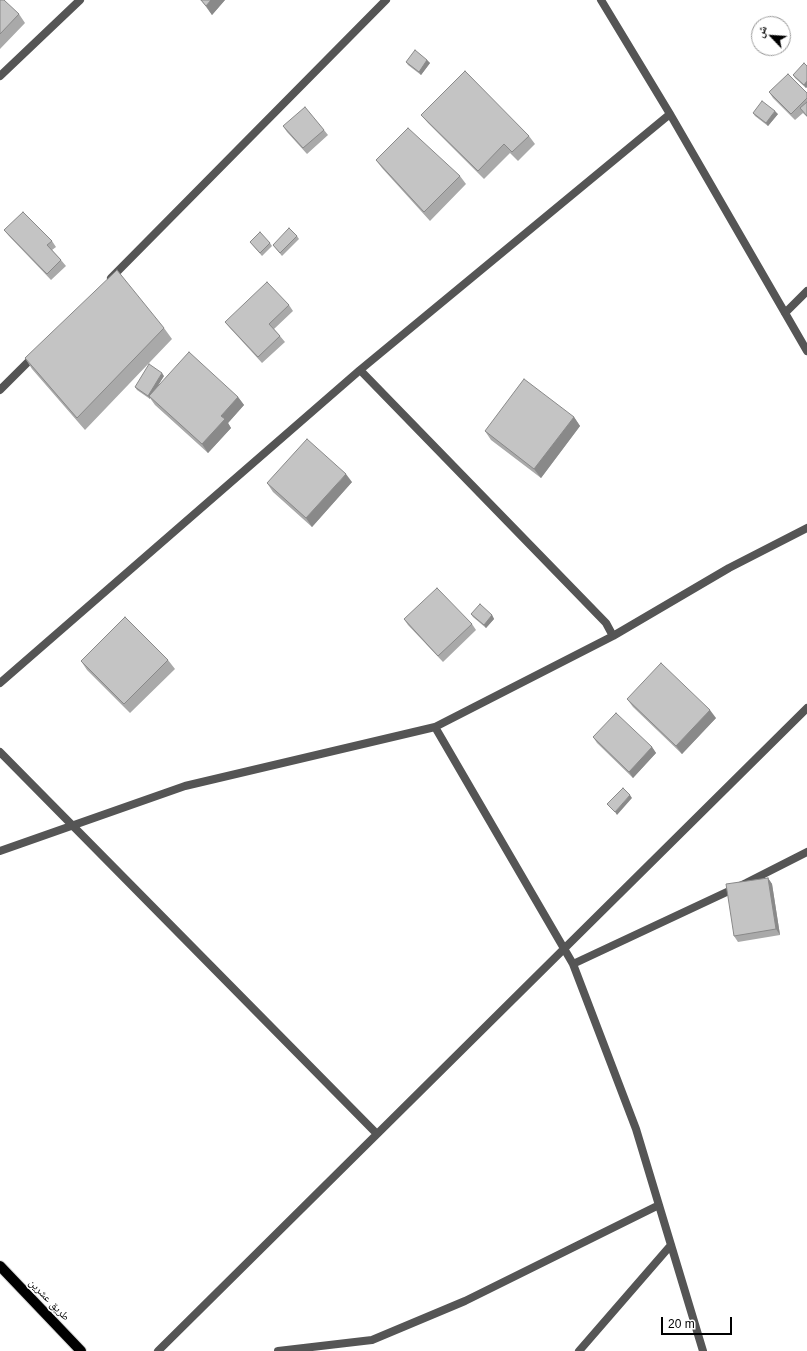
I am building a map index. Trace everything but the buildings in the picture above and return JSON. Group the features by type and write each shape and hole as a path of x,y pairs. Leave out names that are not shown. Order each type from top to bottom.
{"main road":[{"name":"طريق عشرين","path":"0,1266 81,1351"}],"street":[{"path":"0,76 80,0"},
{"path":"106,282 386,0"},
{"path":"601,0 670,114 807,351"},
{"path":"0,683 360,370 670,114"},
{"path":"785,313 807,291"},
{"path":"0,390 39,350"},
{"path":"360,370 606,623 613,636"},
{"path":"0,851 185,786 435,728 613,636 729,568 807,528"},
{"path":"158,1351 807,708"},
{"path":"435,728 573,964 636,1129 703,1351"},
{"path":"0,752 377,1134"},
{"path":"573,964 746,883 807,852"},
{"path":"278,1351 372,1340 465,1301 659,1205"},
{"path":"579,1351 671,1245"}]}
